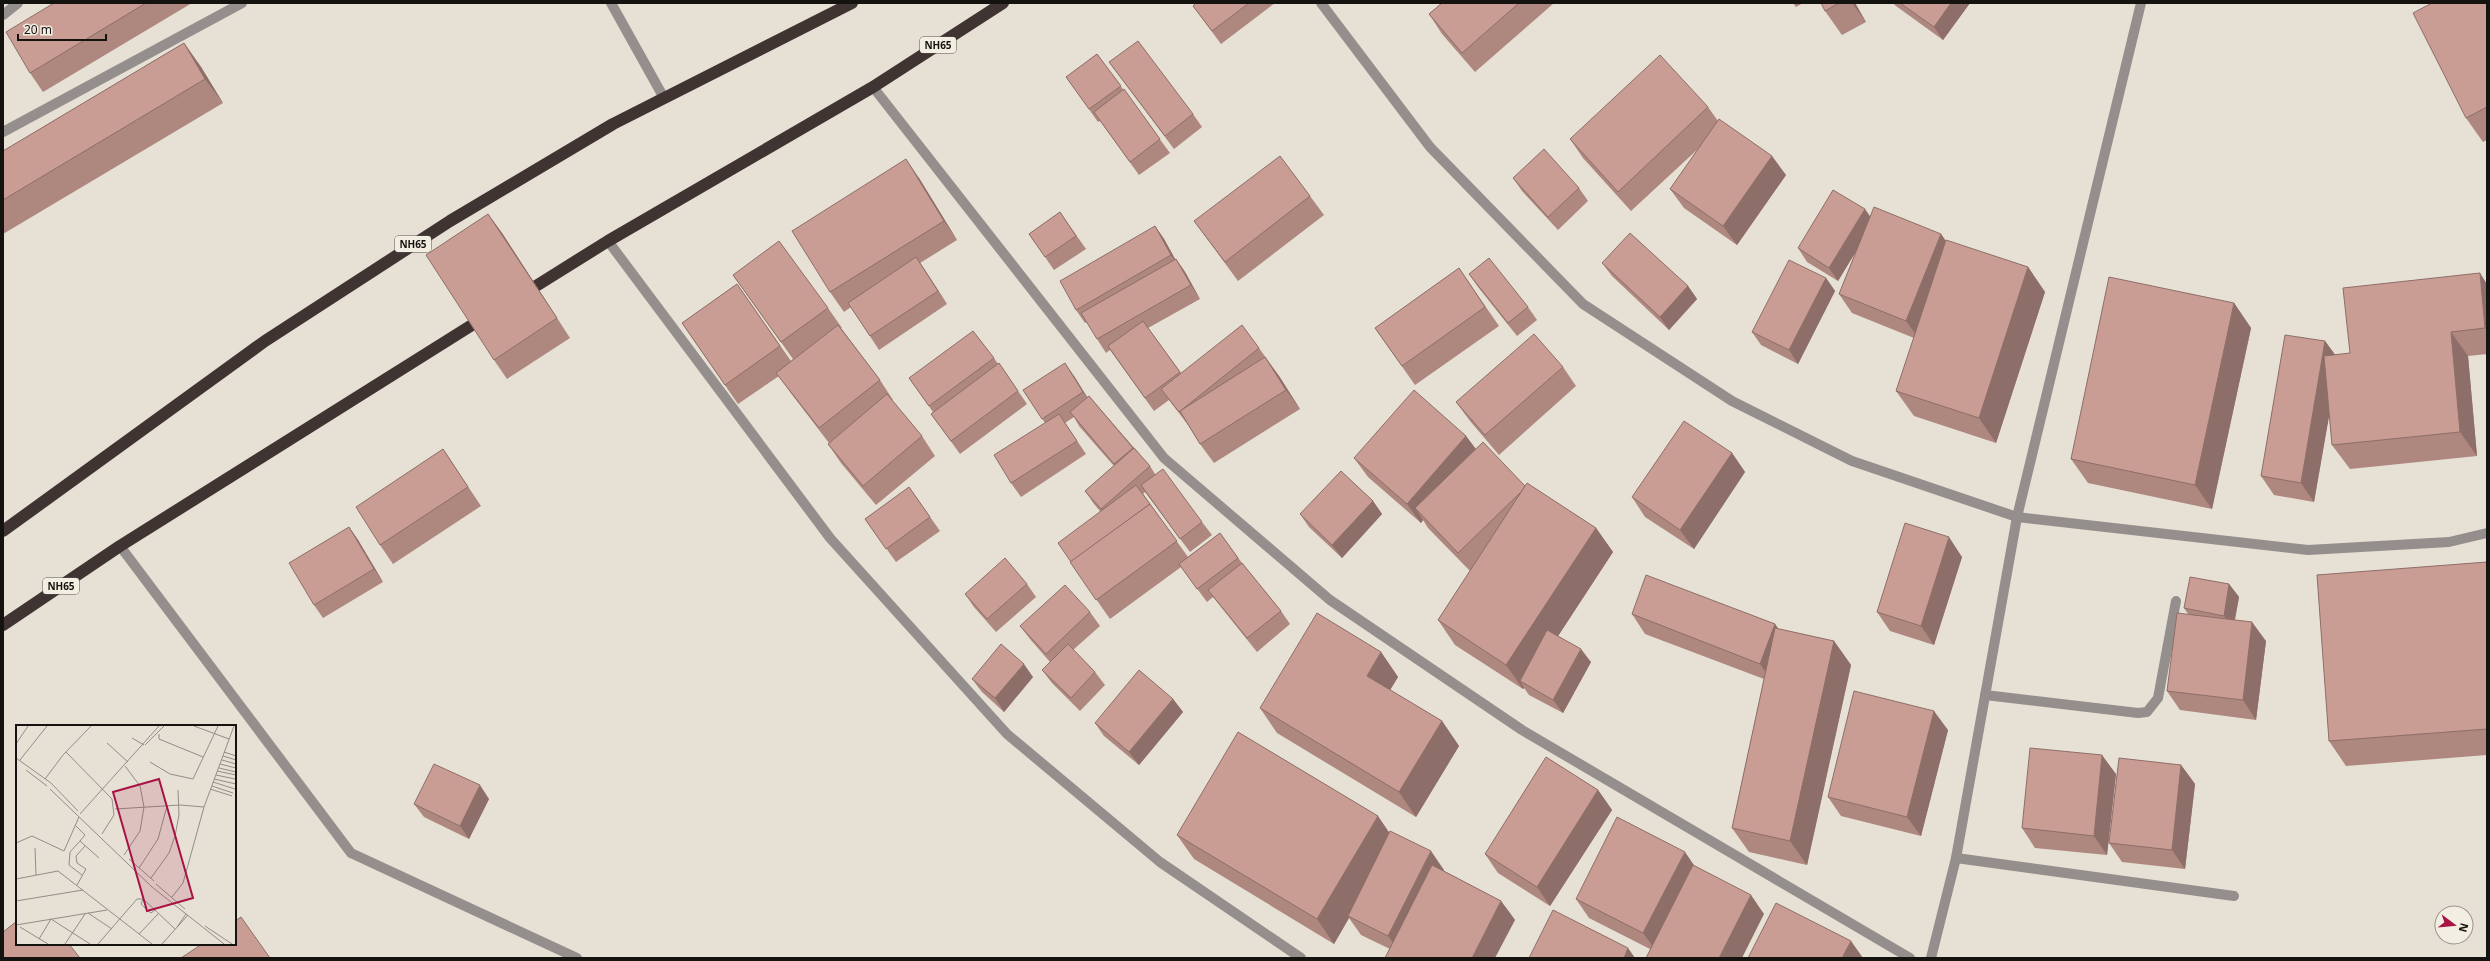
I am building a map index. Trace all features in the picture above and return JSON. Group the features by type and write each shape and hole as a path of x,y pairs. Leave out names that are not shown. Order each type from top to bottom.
{"highway":[{"name":"NH65","path":"3,531 78,475 298,320 450,220 613,124 852,3"},
{"name":"NH65","path":"536,286 608,240 874,87 1003,3"},
{"name":"NH65","path":"3,625 120,546 472,325"}],"street":[{"path":"3,15 18,3"},
{"path":"3,132 242,3"},
{"path":"611,3 664,98"},
{"path":"1322,3 1430,147 1583,304 1732,401 1852,462 2017,517 2308,550 2449,542 2487,533"},
{"path":"1931,958 1956,858 2017,517 2141,3"},
{"path":"874,87 1164,458 1330,600 1522,730 1910,958"},
{"path":"608,240 830,538 1007,734 1160,862 1301,958"},
{"path":"120,546 351,853 577,958"},
{"path":"1985,695 2138,713 2147,712 2158,698 2176,601"},
{"path":"1956,858 2234,896"}],"building":[{"path":"54,3 146,3 30,73 6,32"},
{"path":"1196,3 1249,3 1212,31 1193,6"},
{"path":"1442,3 1519,3 1462,53 1429,14"},
{"path":"1821,3 1839,3 1825,11"},
{"path":"1900,3 1951,3 1934,27"},
{"path":"2432,3 2487,3 2487,107 2466,118 2413,13"},
{"path":"1138,41 1193,114 1165,136 1109,62"},
{"path":"184,43 205,79 3,200 3,151"},
{"path":"1097,54 1121,86 1089,109 1066,77"},
{"path":"1660,55 1708,107 1618,192 1570,139"},
{"path":"1124,89 1160,139 1130,162 1094,112"},
{"path":"1719,119 1772,156 1723,226 1670,189"},
{"path":"1544,149 1579,188 1548,217 1513,178"},
{"path":"1280,156 1310,196 1225,262 1194,221"},
{"path":"906,159 944,221 830,292 792,231"},
{"path":"1833,190 1865,209 1829,268 1798,248"},
{"path":"1874,207 1941,234 1906,321 1839,294"},
{"path":"1060,212 1076,236 1045,257 1029,234"},
{"path":"488,214 557,318 494,360 426,255"},
{"path":"1155,226 1171,255 1076,310 1060,281"},
{"path":"1630,233 1688,286 1660,317 1602,263"},
{"path":"1946,240 2028,267 1979,418 1896,391"},
{"path":"779,241 828,308 781,342 733,275"},
{"path":"916,257 938,291 870,336 848,303"},
{"path":"1489,258 1528,307 1508,323 1469,274"},
{"path":"1176,259 1191,285 1097,339 1081,313"},
{"path":"1789,260 1826,278 1789,350 1752,332"},
{"path":"1459,268 1485,307 1402,366 1375,328"},
{"path":"2480,273 2485,328 2451,332 2460,432 2332,445 2324,356 2350,353 2343,288"},
{"path":"2109,277 2234,303 2195,485 2071,459"},
{"path":"737,284 780,346 725,385 682,323"},
{"path":"1143,321 1180,372 1145,398 1108,346"},
{"path":"838,325 880,380 819,428 776,373"},
{"path":"1242,325 1259,348 1179,412 1161,389"},
{"path":"973,331 994,358 929,406 909,378"},
{"path":"1534,334 1563,367 1485,435 1456,402"},
{"path":"2285,335 2325,341 2301,483 2261,476"},
{"path":"1265,357 1286,390 1200,444 1180,411"},
{"path":"999,363 1018,391 951,441 931,414"},
{"path":"1065,363 1083,392 1042,419 1023,390"},
{"path":"1414,390 1466,436 1407,504 1354,458"},
{"path":"887,394 922,436 863,486 828,444"},
{"path":"1089,396 1133,448 1114,464 1070,412"},
{"path":"1059,414 1077,441 1011,483 994,455"},
{"path":"1684,421 1732,453 1680,530 1632,497"},
{"path":"1483,442 1525,486 1522,491 1458,553 1415,508"},
{"path":"1134,448 1150,466 1101,509 1085,491"},
{"path":"443,449 468,487 380,545 356,507"},
{"path":"1163,469 1202,522 1180,539 1141,485"},
{"path":"1341,471 1373,501 1332,545 1300,514"},
{"path":"1527,483 1596,528 1506,665 1438,620"},
{"path":"1136,485 1150,504 1071,562 1058,543"},
{"path":"909,487 930,517 886,549 865,519"},
{"path":"1150,504 1177,541 1096,600 1070,562"},
{"path":"1905,523 1949,537 1921,626 1877,612"},
{"path":"349,527 374,569 314,605 289,563"},
{"path":"1220,533 1238,558 1197,589 1179,564"},
{"path":"1005,558 1027,584 987,619 965,594"},
{"path":"2487,562 2487,729 2329,741 2317,575"},
{"path":"1242,563 1281,611 1247,638 1208,590"},
{"path":"1646,575 1775,624 1760,664 1632,614"},
{"path":"2190,577 2229,584 2224,616 2184,608"},
{"path":"1065,585 1090,612 1046,654 1020,626"},
{"path":"1317,613 1381,652 1367,676 1442,721 1399,792 1260,708"},
{"path":"2177,613 2252,622 2243,700 2167,691"},
{"path":"1775,628 1834,641 1790,841 1732,828"},
{"path":"1547,630 1581,649 1553,700 1520,681"},
{"path":"1001,644 1024,664 995,698 972,679"},
{"path":"1068,644 1095,672 1071,698 1042,670"},
{"path":"1139,670 1173,699 1129,752 1095,723"},
{"path":"1854,691 1934,711 1907,817 1828,797"},
{"path":"1238,732 1378,816 1317,919 1177,835"},
{"path":"2030,748 2102,755 2094,836 2022,828"},
{"path":"1546,757 1598,790 1537,887 1485,854"},
{"path":"2119,758 2181,765 2172,850 2109,843"},
{"path":"434,764 480,785 460,826 414,804"},
{"path":"1617,817 1685,852 1643,933 1576,899"},
{"path":"1390,831 1431,851 1388,936 1348,916"},
{"path":"1432,865 1501,901 1472,958 1385,958"},
{"path":"1693,865 1751,895 1719,958 1646,958"},
{"path":"1776,903 1851,941 1842,958 1748,958"},
{"path":"1553,910 1628,948 1624,958 1529,958"},
{"path":"241,917 270,958 181,958 200,945 236,945 236,920"},
{"path":"16,922 16,945 70,945 80,958 3,958 3,932"}]}
